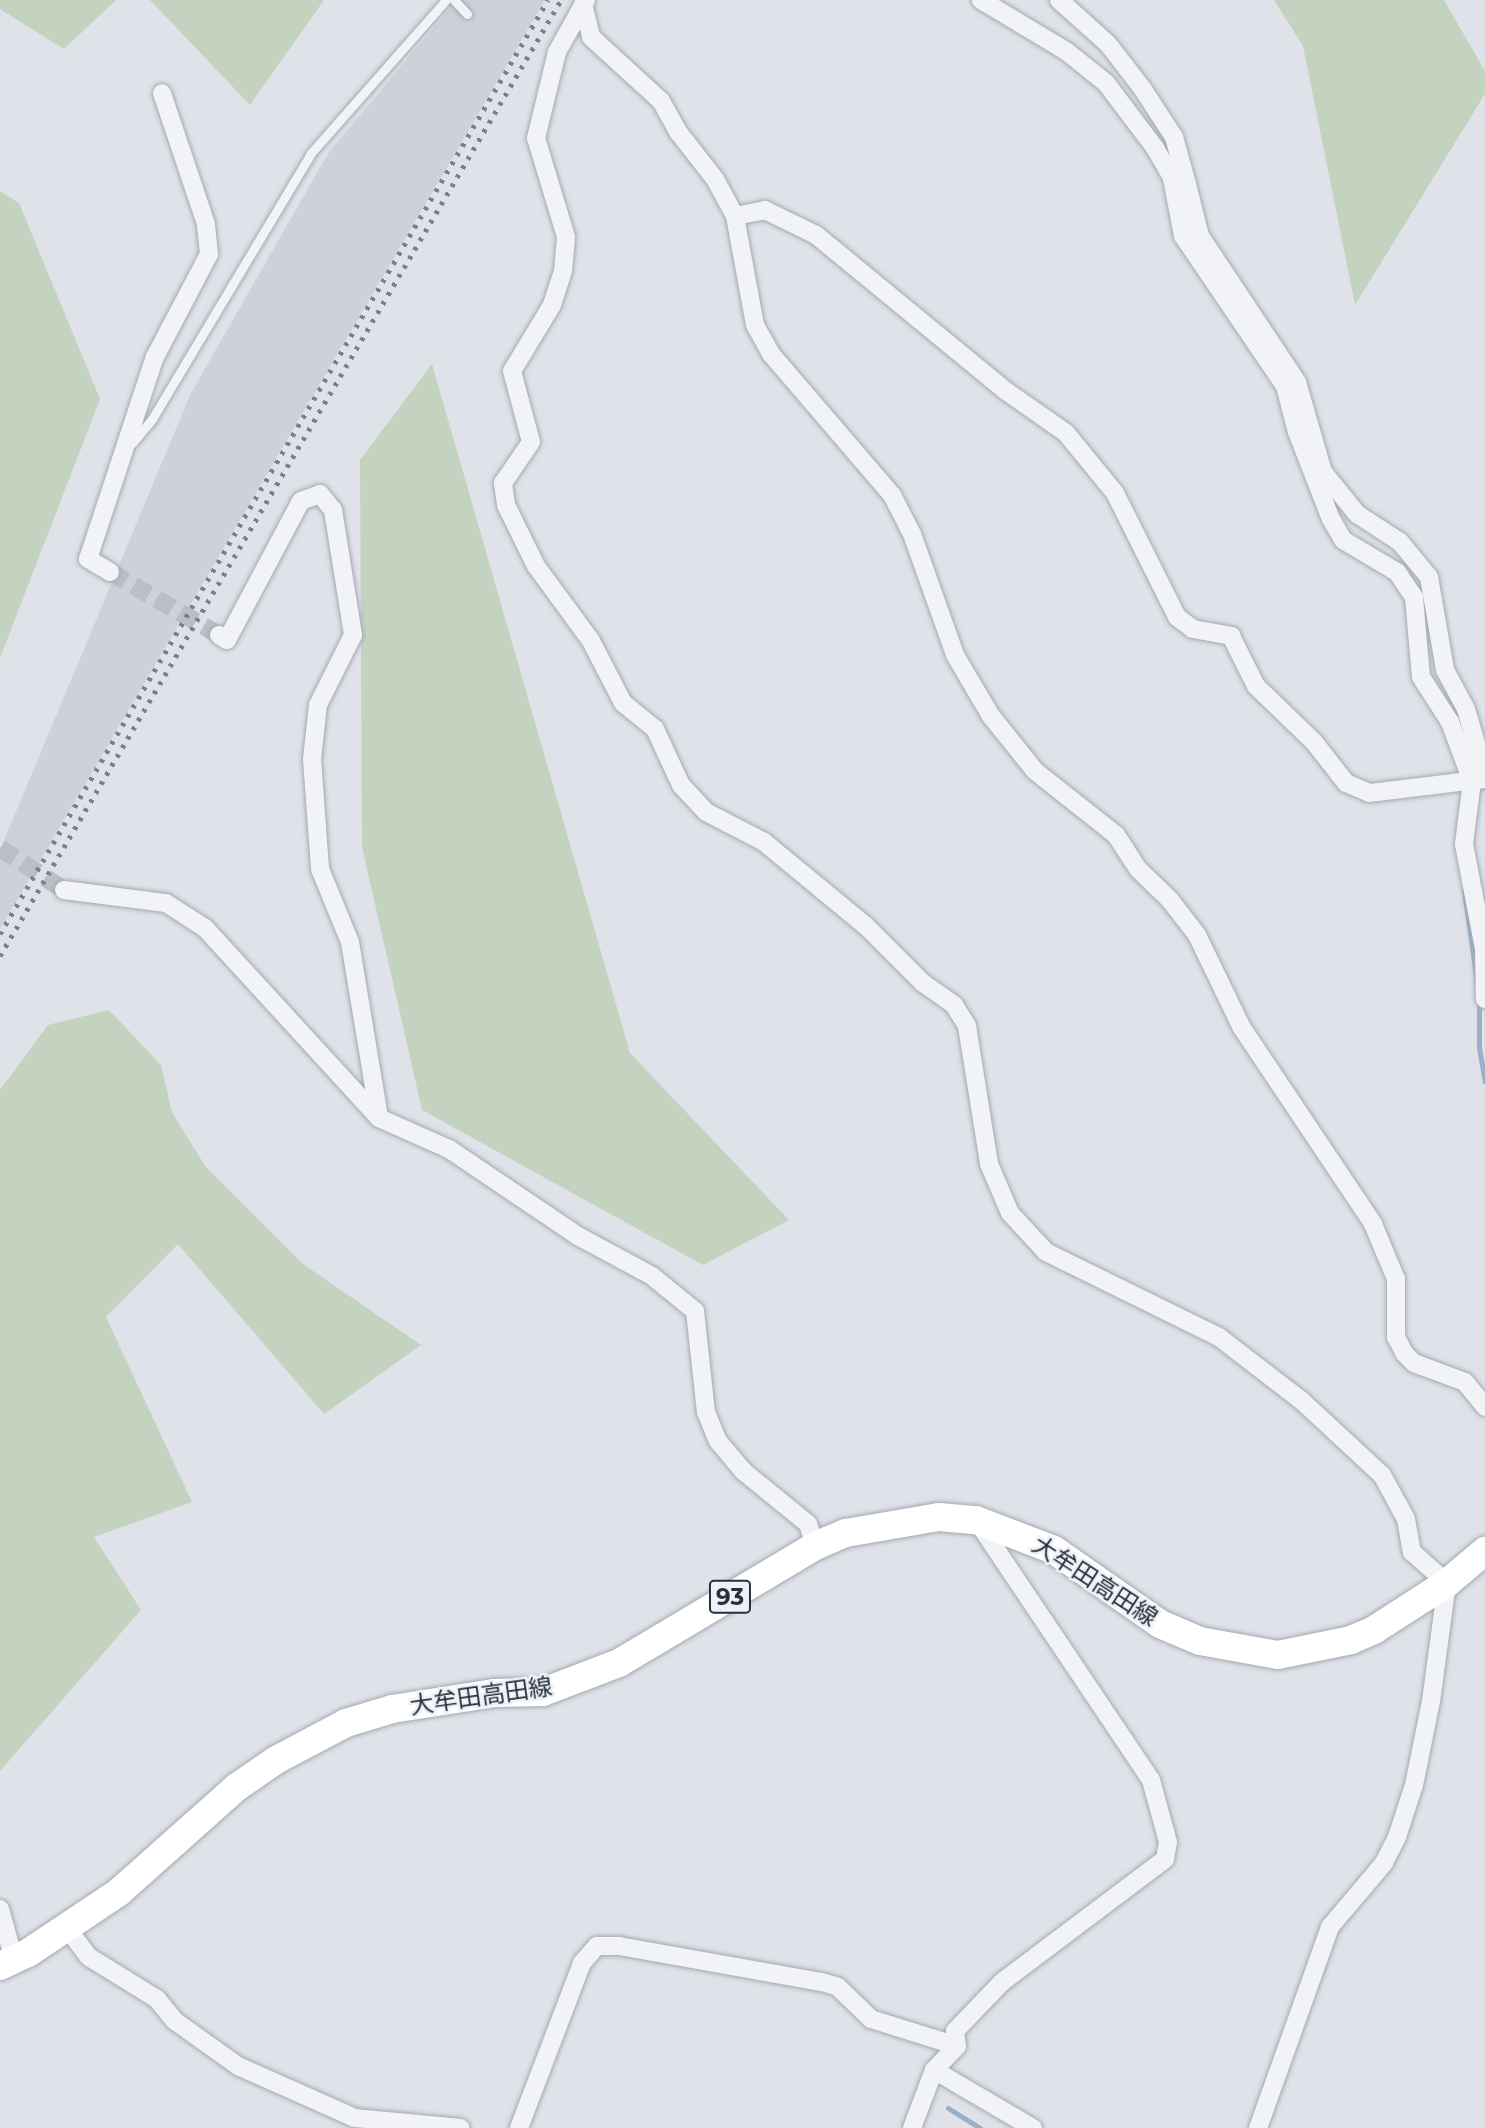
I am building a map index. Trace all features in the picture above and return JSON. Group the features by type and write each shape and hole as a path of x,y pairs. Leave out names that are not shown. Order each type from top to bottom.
{"main road":[{"name":"大牟田高田線","path":"7,1963 67,1928 119,1892 237,1787 335,1728 392,1709 494,1693 543,1692 619,1663 815,1546 846,1533 902,1522 976,1520 1054,1550 1160,1624 1200,1641 1278,1655 1351,1640 1401,1615 1447,1583 1485,1551"}],"street":[{"path":"981,0 1066,51 1106,83 1179,181 1200,236 1297,382 1322,472 1357,514 1400,542 1429,577 1445,670 1466,709 1481,778 1464,844 1484,949 1485,999"},
{"path":"1059,0 1108,44 1142,88 1174,137 1183,236 1285,386 1331,519 1343,540 1397,572 1414,597 1421,677 1481,778"},
{"path":"584,2 591,37 661,101 735,216 755,324 771,354 892,495 912,534 955,654 991,716 1035,771 1116,835 1138,869 1170,900 1197,935 1242,1028 1373,1224 1396,1279 1396,1337 1404,1353 1414,1363 1465,1382 1485,1407"},
{"path":"584,2 557,52 536,138 566,237 563,271 552,304 520,350 512,371 531,442 503,483 506,505 536,566 591,641 623,703 656,729 681,785 706,812 764,842 866,926 923,983 954,1005 967,1026 989,1164 1010,1213 1046,1252 1219,1337 1302,1401 1382,1475 1406,1519 1412,1552 1447,1583 1427,1725 1415,1784 1397,1837 1384,1863 1330,1927 1258,2128"},
{"path":"110,572 88,559 127,450 155,357 209,254 206,224 162,93"},
{"path":"735,216 765,210 816,235 1006,391 1066,433 1115,493 1177,617 1193,629 1231,636 1256,686 1314,742 1346,783 1369,793 1481,778"},
{"path":"219,635 227,640 301,500 320,494 334,510 353,635 318,705 312,759 320,869 350,942 380,1118"},
{"path":"64,890 166,904 205,928 380,1118 449,1149 578,1236 652,1276 695,1311 706,1412 718,1441 743,1471 807,1524 815,1546"},
{"path":"957,2046 955,2031 1002,1982 1165,1858 1168,1842 1151,1780 976,1520"},
{"path":"0,1909 7,1963"},
{"path":"67,1928 89,1957 157,1999 175,2021 238,2066 355,2118 461,2128"},
{"path":"519,2128 582,1963 597,1946 619,1946 822,1982 838,1987 871,2020 957,2046"},
{"path":"912,2128 934,2070 957,2046"},
{"path":"934,2070 1033,2128"}],"lane":[{"path":"127,450 152,419 311,153 446,0"},
{"path":"454,0 467,14"}],"shaded area":[{"path":"457,0 545,0 0,929 0,850 191,393 329,152"}],"green space":[{"path":"0,0 116,0 64,49 0,9"},
{"path":"150,0 324,0 250,105"},
{"path":"1274,0 1444,0 1485,71 1485,94 1355,305 1303,46"},
{"path":"0,191 19,203 100,399 0,658"},
{"path":"432,364 630,1053 789,1220 703,1265 422,1110 362,847 360,460"},
{"path":"109,1010 161,1065 172,1112 205,1166 303,1264 421,1345 324,1414 178,1244 106,1317 192,1502 94,1537 141,1610 0,1771 0,1090 48,1025"}],"waterway":[{"path":"1464,891 1477,982"},
{"path":"1479,999 1479,1048 1485,1081"},
{"path":"948,2108 980,2128"}],"tunnel":[{"path":"110,572 219,635"},
{"path":"0,848 64,890"}],"railway":[{"path":"0,934 548,0"},
{"path":"0,956 561,0"}]}
